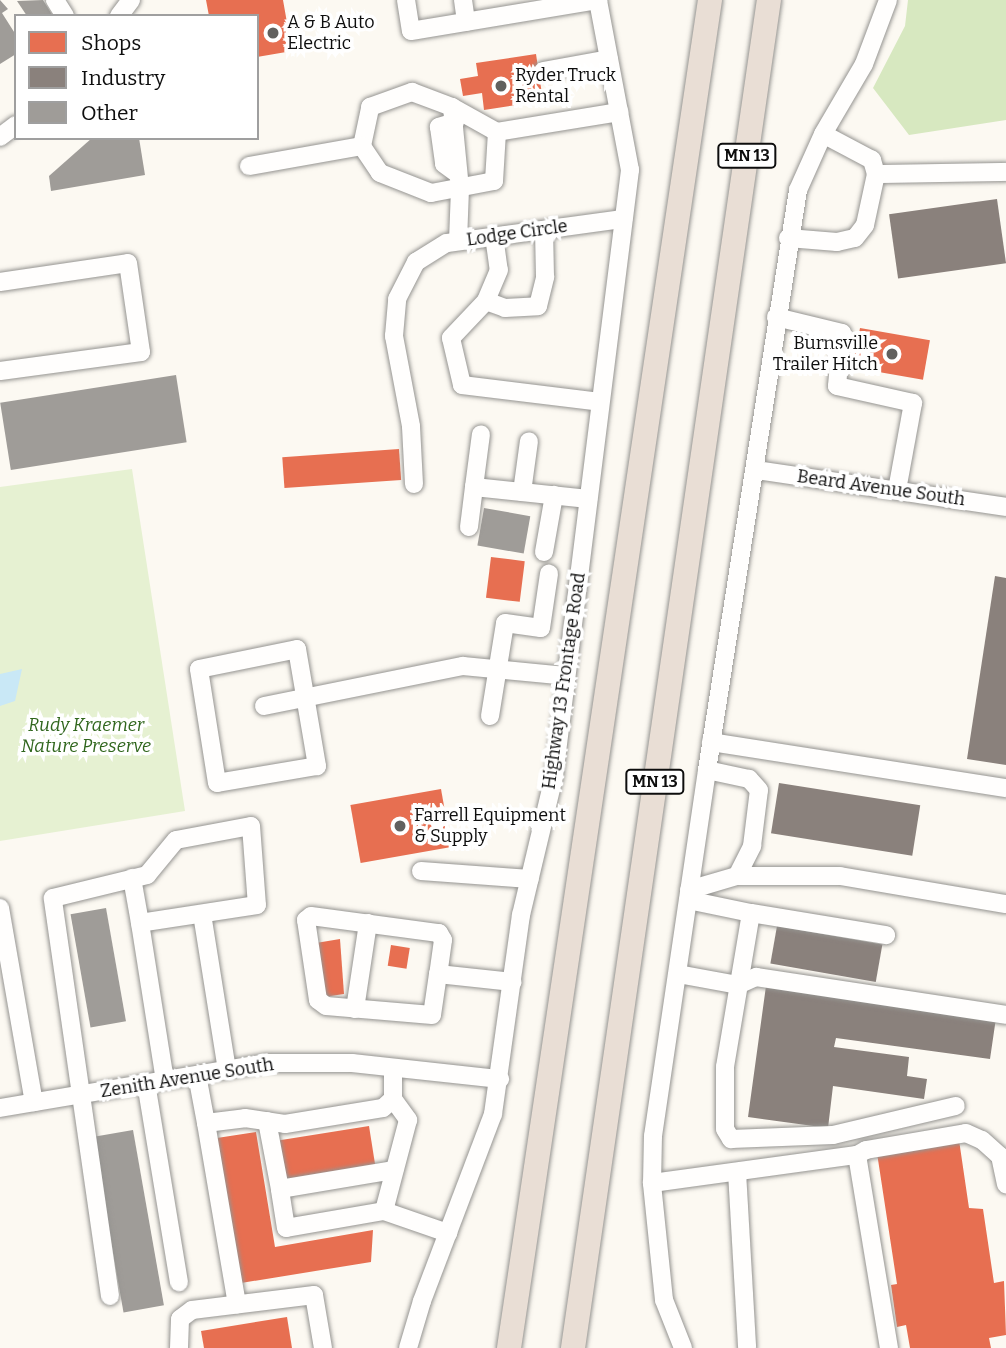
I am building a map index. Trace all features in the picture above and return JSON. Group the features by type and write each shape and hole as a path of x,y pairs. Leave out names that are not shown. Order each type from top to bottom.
{"highway":[{"path":"509,1348 710,0"},
{"name":"MN 13","path":"573,1348 769,0"}],"street":[{"path":"406,0 411,31 598,0"},
{"path":"463,0 466,22"},
{"name":"Highway 13 Frontage Road","path":"408,1348 448,1233 483,1144 500,1079 530,879 554,776 630,170 598,0"},
{"path":"683,1348 664,1300 652,1183 653,1136 711,742 756,470 788,239 799,190 822,134 864,64 888,0"},
{"path":"543,71 609,59"},
{"path":"497,132 494,181 459,182 431,193 380,173 362,146 370,107 412,92 454,115 497,132 619,112"},
{"path":"454,115 459,182 458,241"},
{"path":"788,239 837,242 855,238 864,225 876,174 873,160 822,134"},
{"path":"249,166 362,146"},
{"path":"876,174 1006,172"},
{"name":"Lodge Circle","path":"414,484 411,426 394,336 397,299 416,262 447,243 623,219"},
{"path":"486,301 505,308 538,306 545,277 544,230"},
{"path":"494,236 499,270 486,301 451,338 462,385 600,402"},
{"path":"0,282 128,262 141,352 0,371"},
{"path":"776,317 842,333 837,386 913,403 897,491"},
{"path":"469,527 481,434"},
{"path":"522,492 528,441"},
{"name":"Beard Avenue South","path":"756,470 1006,507"},
{"path":"474,487 588,499"},
{"path":"544,552 554,495"},
{"path":"490,716 505,623 541,628 549,574"},
{"path":"297,649 305,698 317,766 217,783 199,669 297,649"},
{"path":"264,706 463,666 566,676"},
{"path":"711,742 1006,788"},
{"path":"707,770 749,779 759,790 752,846 737,876"},
{"path":"110,1296 54,898 147,875 176,839 251,826 257,905 140,923"},
{"path":"421,871 530,879"},
{"path":"689,895 737,876 840,876 1006,904"},
{"path":"132,878 165,1080"},
{"path":"689,895 751,913 886,935"},
{"path":"0,908 34,1102"},
{"path":"751,913 725,1068 725,1129 731,1139 833,1135 956,1106"},
{"path":"202,914 227,1070"},
{"path":"311,916 439,933 443,940 438,974 432,1015 326,1006 318,1000 306,920 311,916"},
{"path":"355,1009 368,923"},
{"path":"438,974 513,982"},
{"path":"678,974 738,985 756,977 1006,1015"},
{"name":"Zenith Avenue South","path":"0,1108 267,1063 393,1068 500,1079"},
{"path":"384,1211 408,1120 393,1099 393,1068"},
{"path":"197,1075 237,1304"},
{"path":"146,1083 179,1282"},
{"path":"206,1123 267,1121 285,1124 383,1108 393,1099"},
{"path":"267,1121 286,1228 384,1211 448,1233"},
{"path":"652,1183 857,1155 866,1150 966,1133 982,1140 1000,1156 1006,1184"},
{"path":"857,1155 889,1348"},
{"path":"280,1189 394,1170"},
{"path":"737,1171 747,1348"},
{"path":"179,1348 180,1319 186,1314 237,1304 314,1295 323,1348"}],"green space":[{"path":"908,0 1006,0 1006,120 909,135 873,88 905,26"},
{"name":"Rudy Kraemer Nature Preserve","path":"132,469 185,811 0,841 0,487"}],"water":[{"path":"22,669 15,701 0,706 0,674"}],"building: Shops":[{"name":"A & B Auto Electric","path":"206,0 283,0 292,51 259,57 259,14 209,14"},
{"name":"Ryder Truck Rental","path":"536,54 543,101 484,110 482,93 463,96 460,79 478,76 476,63"},
{"name":"Burnsville Trailer Hitch","path":"860,328 930,340 923,380 853,367"},
{"path":"399,449 401,480 284,488 282,457"},
{"path":"491,557 525,561 520,602 486,598"},
{"name":"Farrell Equipment & Supply","path":"441,789 451,847 361,863 350,805"},
{"path":"340,939 344,994 324,997 316,943"},
{"path":"391,945 410,948 406,969 388,966"},
{"path":"369,1126 375,1166 284,1180 278,1140"},
{"path":"256,1132 275,1247 373,1230 371,1262 241,1283 217,1138"},
{"path":"959,1140 969,1208 983,1209 994,1283 1004,1281 1006,1335 989,1338 991,1348 910,1348 906,1325 897,1327 891,1285 897,1284 877,1153"},
{"path":"287,1317 292,1348 204,1348 201,1331"}],"building: Industry":[{"path":"997,199 1006,263 898,279 889,214"},
{"path":"995,576 1006,578 1006,765 967,759"},
{"path":"779,783 920,805 912,856 771,833"},
{"path":"777,926 882,945 876,982 770,963"},
{"path":"766,986 996,1018 990,1059 836,1038 834,1047 909,1057 907,1076 927,1079 924,1099 833,1086 828,1128 748,1117"}],"building: Other":[{"path":"0,0 8,9 2,13 14,32 14,55 0,64"},
{"path":"43,0 52,14 26,14 17,1"},
{"path":"90,140 139,140 145,175 51,191 49,176"},
{"path":"176,375 187,442 11,470 0,403"},
{"path":"484,508 530,516 524,554 477,545"},
{"path":"106,908 126,1021 91,1028 71,914"},
{"path":"133,1130 164,1305 124,1312 93,1137"}],"place":[{"name":"A & B Auto Electric","path":"273,33"},
{"name":"Ryder Truck Rental","path":"501,86"},
{"name":"Burnsville Trailer Hitch","path":"892,354"},
{"name":"Farrell Equipment & Supply","path":"400,826"}]}
